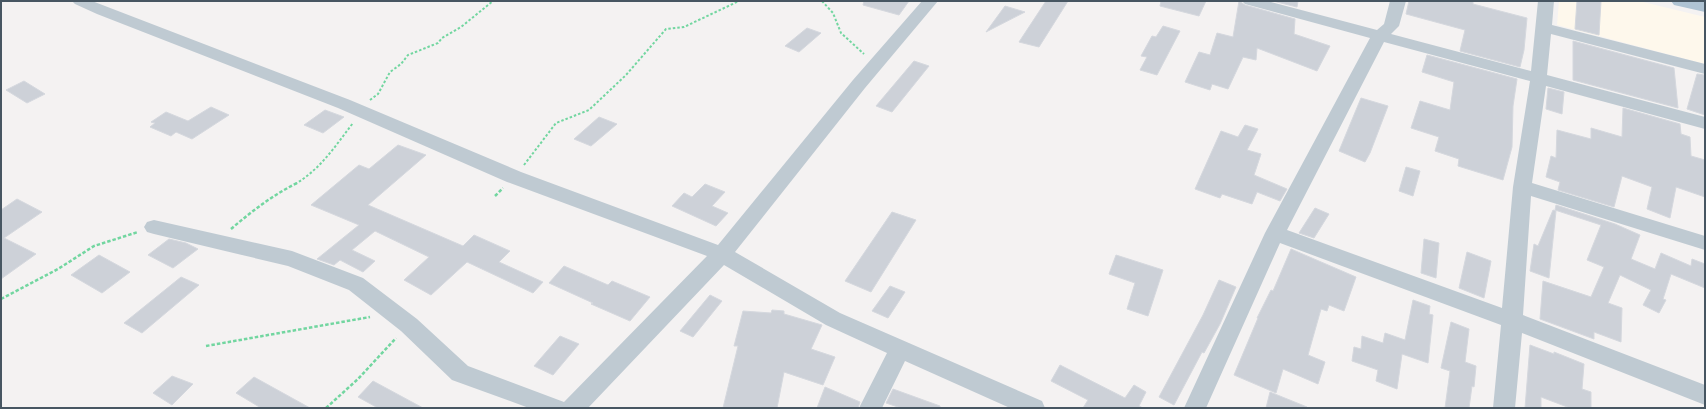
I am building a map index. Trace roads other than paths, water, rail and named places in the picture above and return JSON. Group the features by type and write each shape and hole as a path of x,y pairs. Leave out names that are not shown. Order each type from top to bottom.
{"main road":[{"path":"1680,1 1705,7"}],"street":[{"path":"80,1 102,11 344,104 514,177 722,254 833,318 1034,408"},
{"path":"573,408 722,254 859,84 930,1"},
{"path":"1250,1 1705,123"},
{"path":"1195,408 1275,233 1379,36 1391,26 1398,1"},
{"path":"1504,408 1522,187 1539,78 1545,28 1546,1"},
{"path":"1545,28 1705,68"},
{"path":"1522,187 1705,243"},
{"path":"154,227 292,259 356,284 401,319 460,373 556,408"},
{"path":"1275,233 1512,320 1705,395"},
{"path":"870,408 900,349"}]}
